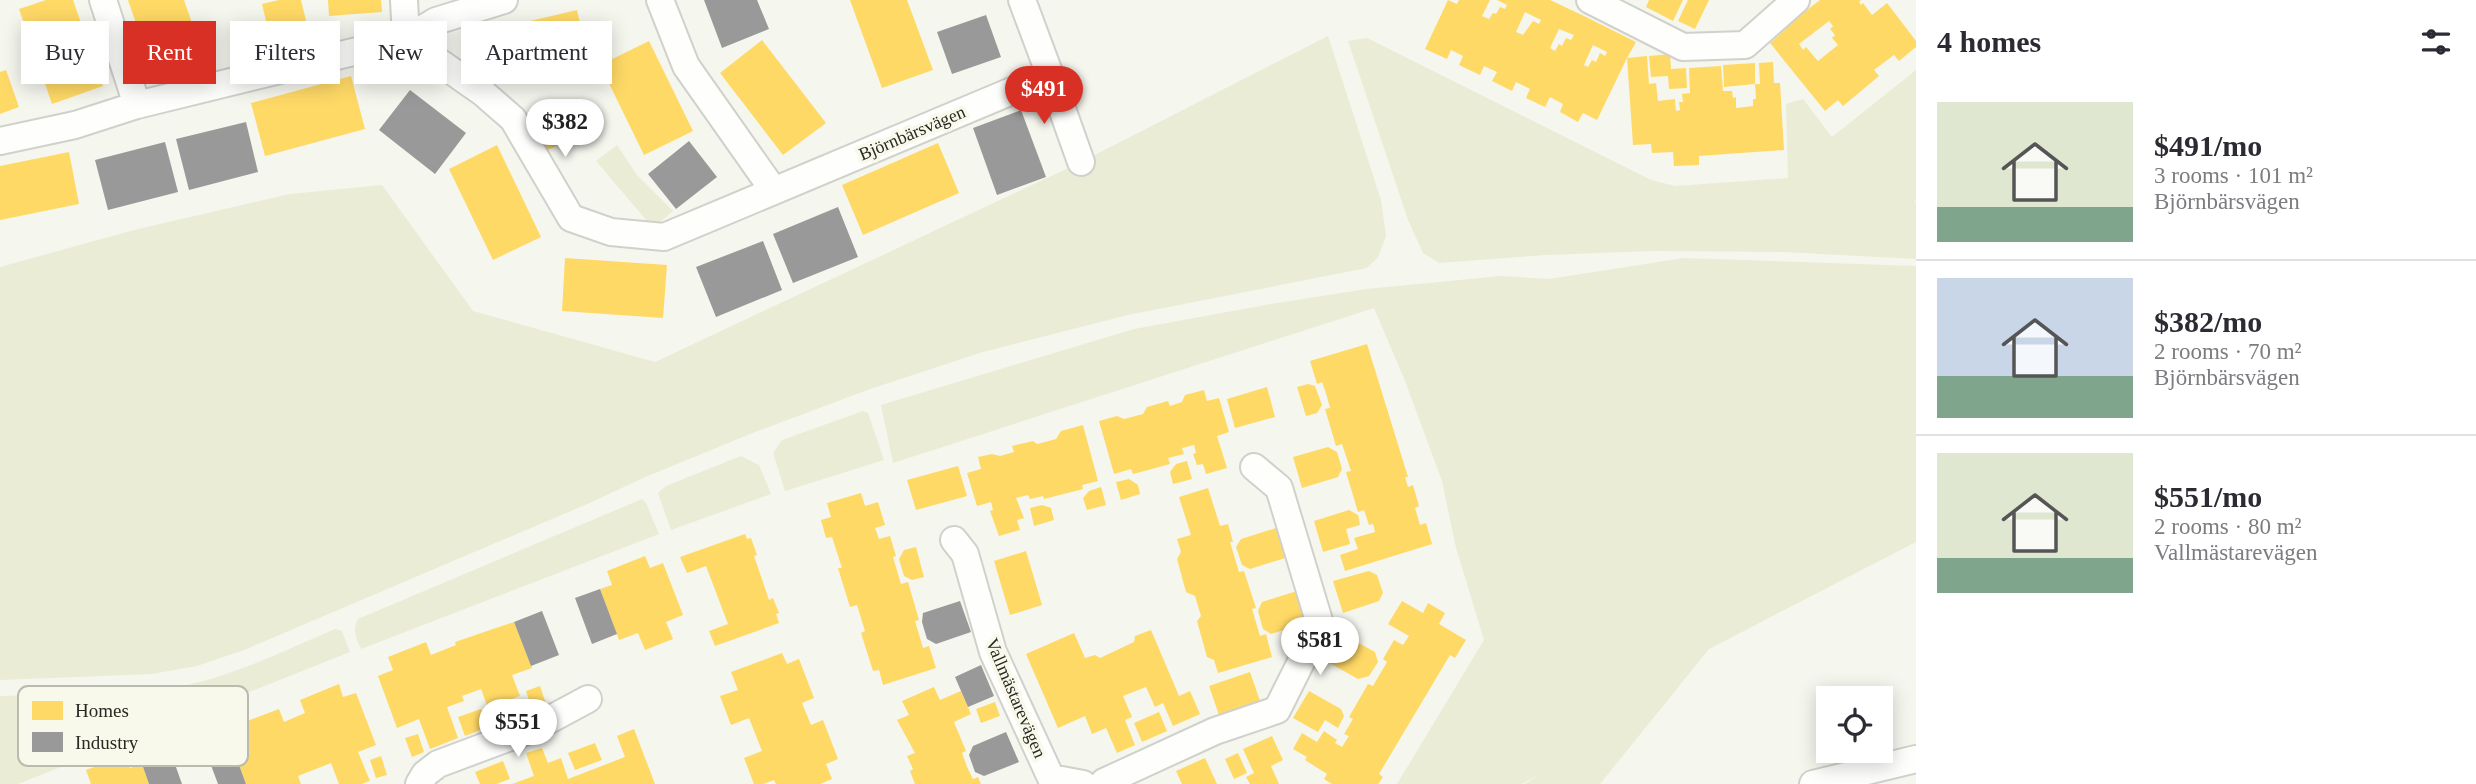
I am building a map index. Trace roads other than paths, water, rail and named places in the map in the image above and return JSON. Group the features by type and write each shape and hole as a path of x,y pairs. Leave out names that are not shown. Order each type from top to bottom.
{"street":[{"path":"103,0 137,105"},
{"path":"404,0 406,21"},
{"path":"434,21 504,0"},
{"path":"660,0 686,66 774,191"},
{"path":"1022,0 1082,162"},
{"path":"1590,0 1683,47 1745,45 1796,0"},
{"path":"0,141 75,125 137,105 354,51"},
{"name":"Björnbärsvägen","path":"447,67 513,119 571,218 611,232 664,237 1050,75"},
{"name":"Vallmästarevägen","path":"954,540 965,554 993,652 1045,781 1096,784 1215,731 1277,710 1320,624 1279,488 1254,467"},
{"path":"419,784 425,774 438,764 534,728 588,699"},
{"path":"1813,784 1916,759"}]}
